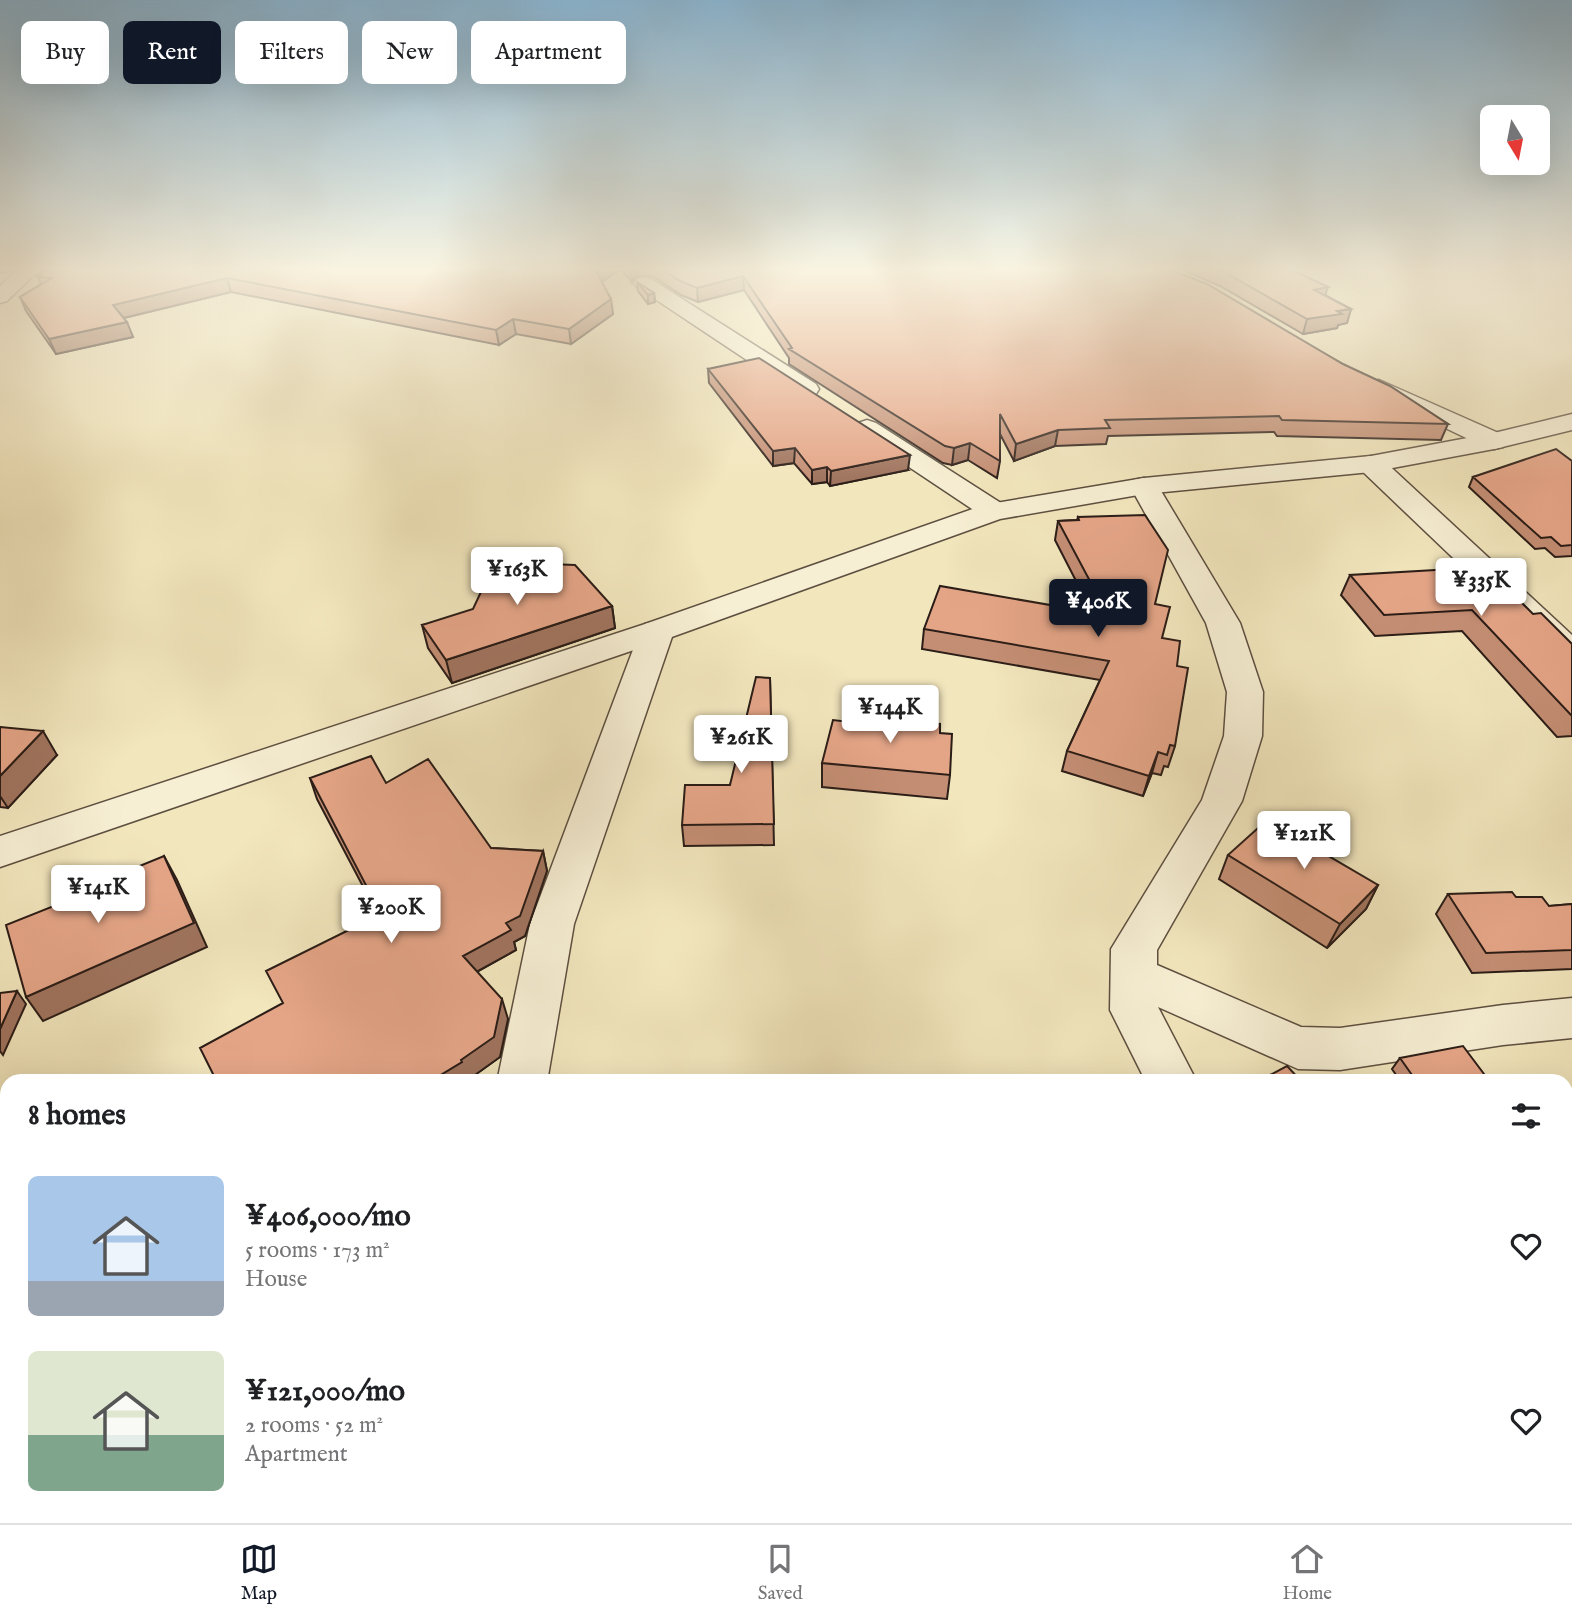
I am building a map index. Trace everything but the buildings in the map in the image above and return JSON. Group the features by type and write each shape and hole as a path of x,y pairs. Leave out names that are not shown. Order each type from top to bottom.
{"street":[{"path":"730,339 994,511"},
{"path":"1359,378 1494,441"},
{"path":"0,852 657,631 994,511 1144,486 1371,464 1494,441 1572,422"},
{"path":"1371,464 1572,653"},
{"path":"1144,486 1223,624 1245,692 1242,736 1222,801 1134,949 1134,1010 1168,1074"},
{"path":"524,1074 552,925 657,631"},
{"path":"1134,975 1297,1048 1340,1049 1503,1025 1572,1018"}]}
